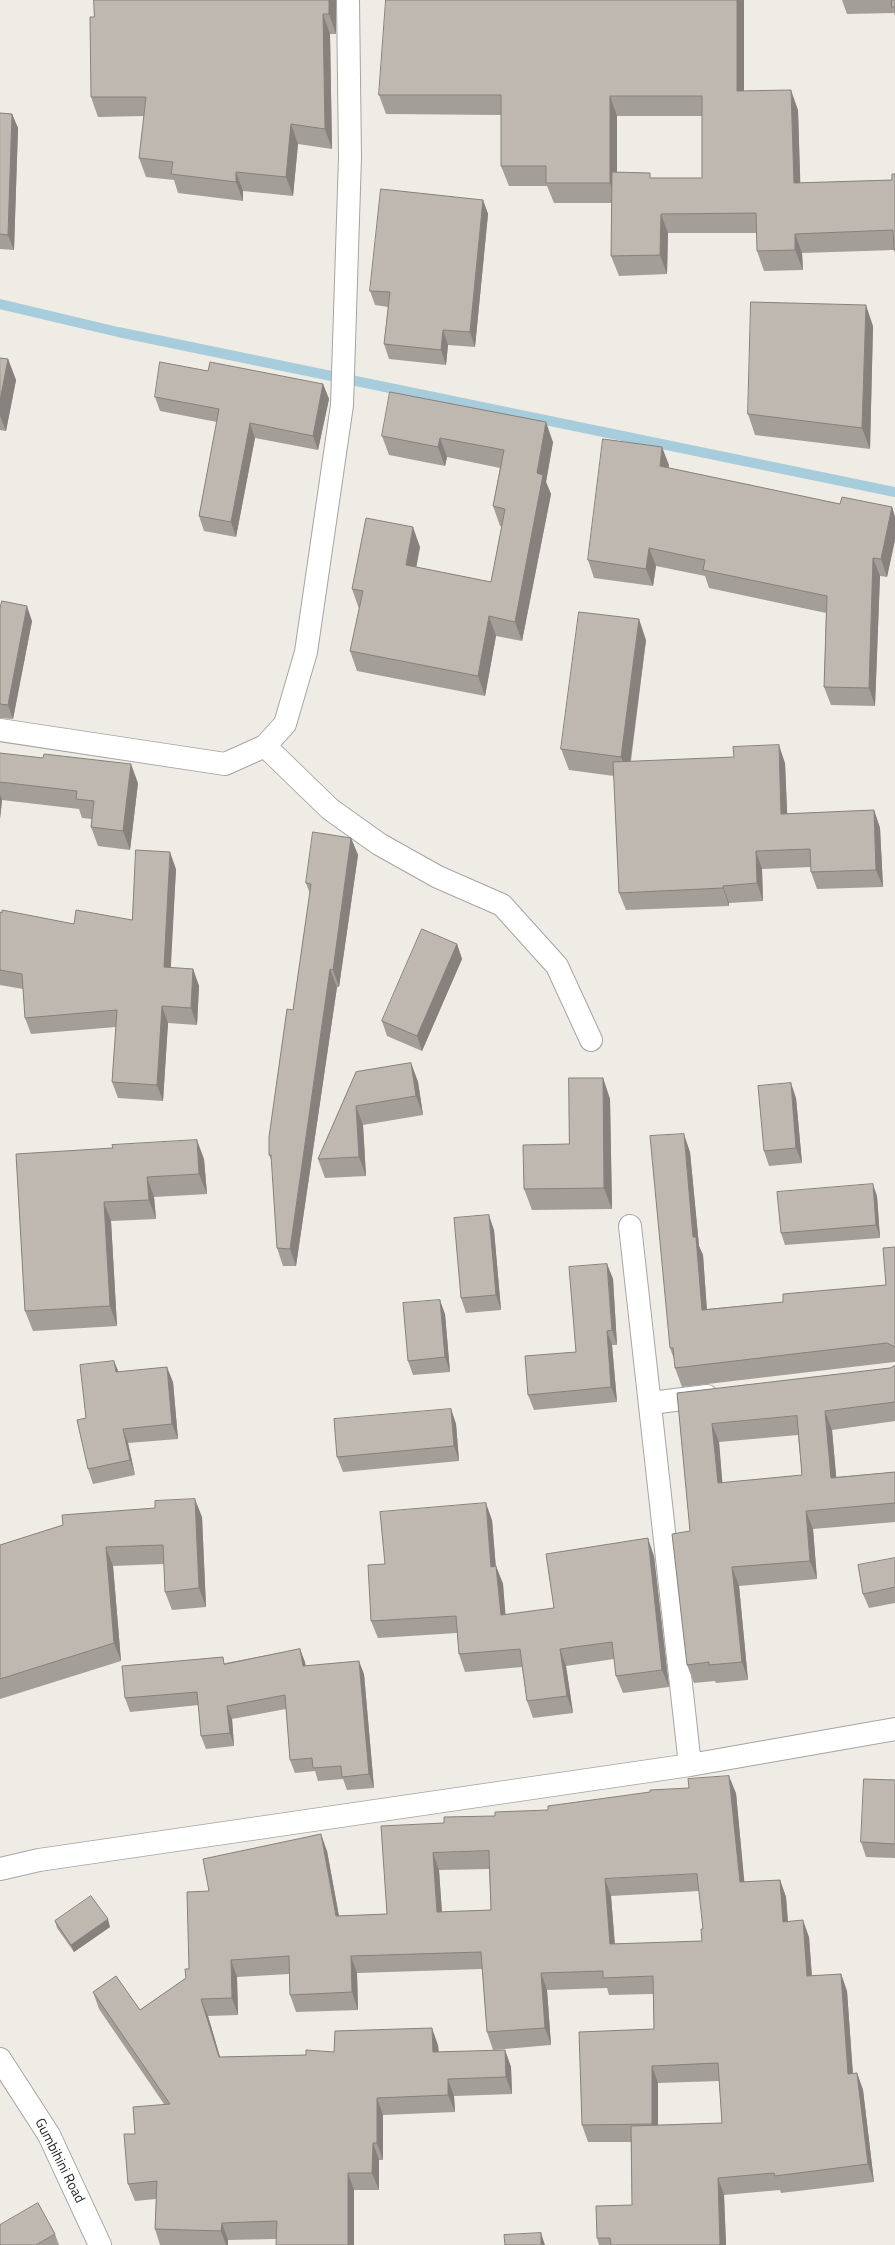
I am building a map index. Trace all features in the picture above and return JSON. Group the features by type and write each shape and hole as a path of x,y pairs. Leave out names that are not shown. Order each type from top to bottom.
{"street":[{"path":"0,730 225,764 265,746 285,724 306,652 342,405 350,157 348,0"},
{"path":"265,746 330,809 380,844 438,877 502,905 557,966 591,1040"},
{"path":"630,1226 651,1403 690,1766"},
{"path":"651,1403 730,1393"},
{"path":"0,1869 39,1860 690,1766 895,1729"},
{"name":"Gumbihini Road","path":"0,2059 49,2135 100,2245"}],"building":[{"path":"94,0 329,0 329,14 323,14 325,129 291,124 286,177 236,172 236,182 171,174 173,162 139,158 146,97 91,97 90,17 94,17"},
{"path":"386,0 737,0 737,91 791,90 794,183 892,180 892,174 895,174 895,250 893,230 795,234 795,250 757,251 756,213 661,214 660,255 611,256 612,172 650,173 650,178 702,178 702,96 610,96 610,183 546,183 546,166 501,166 501,95 379,95"},
{"path":"892,0 895,0 895,7 892,7"},
{"path":"0,113 12,114 8,235 0,234"},
{"path":"381,189 483,200 470,332 443,330 441,350 384,344 390,292 370,291"},
{"path":"751,302 866,305 862,428 748,414"},
{"path":"0,358 8,359 0,401"},
{"path":"160,362 208,371 210,362 323,384 313,436 250,423 231,522 199,516 219,409 155,397"},
{"path":"390,392 546,422 537,473 543,475 515,622 489,616 478,676 350,651 363,591 352,589 366,518 413,527 406,565 491,582 505,509 493,506 504,450 440,438 438,447 382,436"},
{"path":"603,439 662,447 660,466 840,504 842,497 892,507 881,559 873,558 869,688 824,687 827,596 703,570 705,560 649,548 646,569 588,560"},
{"path":"2,601 27,606 8,705 0,704 0,609"},
{"path":"579,612 639,619 621,757 561,749"},
{"path":"779,745 781,814 874,810 876,870 811,872 810,849 756,851 757,883 723,886 723,888 619,893 613,762 734,757 733,747"},
{"path":"0,753 43,758 44,754 131,764 123,831 91,827 94,801 76,799 77,791 0,782"},
{"path":"313,832 351,838 333,970 330,969 290,1249 277,1248 271,1155 269,1155 269,1137 287,1009 293,1010 311,884 306,883"},
{"path":"136,850 170,852 164,967 193,969 191,1008 162,1006 157,1085 112,1082 117,1010 25,1018 22,974 0,970 0,912 2,913 2,910 74,924 76,910 132,920"},
{"path":"422,929 457,944 417,1036 382,1021"},
{"path":"411,1063 416,1096 356,1106 359,1157 318,1159 356,1072"},
{"path":"569,1078 603,1078 604,1188 524,1189 523,1145 569,1144"},
{"path":"791,1083 796,1148 764,1151 758,1086"},
{"path":"684,1134 693,1237 696,1237 702,1310 783,1302 783,1294 886,1285 883,1248 895,1247 895,1347 887,1343 675,1368 673,1348 670,1348 650,1136"},
{"path":"197,1140 199,1174 147,1177 149,1200 104,1202 110,1306 25,1311 16,1154 113,1148 112,1145"},
{"path":"873,1184 876,1225 781,1233 777,1192"},
{"path":"489,1215 496,1295 461,1298 454,1218"},
{"path":"607,1264 612,1330 607,1331 611,1387 528,1395 525,1356 576,1352 569,1267"},
{"path":"440,1300 445,1357 408,1361 403,1303"},
{"path":"114,1361 116,1372 167,1367 172,1424 123,1429 130,1460 88,1469 77,1420 86,1418 80,1365"},
{"path":"895,1366 895,1402 825,1411 831,1478 895,1472 895,1503 806,1511 810,1561 732,1567 742,1662 709,1665 709,1662 687,1665 672,1534 690,1531 677,1393 890,1368","holes":["797,1416 802,1475 718,1483 712,1424"]},
{"path":"451,1409 454,1446 337,1457 334,1419"},
{"path":"195,1499 199,1588 165,1592 163,1545 106,1547 114,1643 0,1679 0,1545 63,1525 62,1515 155,1508 155,1501"},
{"path":"486,1503 491,1567 496,1566 501,1615 554,1608 546,1554 648,1538 662,1670 616,1676 612,1642 560,1649 567,1696 527,1701 520,1649 459,1654 456,1616 371,1621 368,1565 385,1564 380,1512"},
{"path":"895,1558 895,1587 863,1594 858,1565"},
{"path":"300,1649 303,1666 359,1661 369,1774 342,1777 341,1766 313,1768 312,1758 290,1760 285,1695 227,1706 230,1733 201,1736 197,1692 125,1698 122,1666 223,1657 224,1664"},
{"path":"729,1776 740,1882 780,1880 783,1922 803,1920 807,1976 841,1974 848,2074 857,2073 868,2164 775,2176 774,2173 718,2178 720,2245 611,2245 610,2238 597,2238 596,2206 632,2205 631,2126 722,2123 718,2063 652,2066 652,2124 582,2125 579,2032 654,2029 653,1976 603,1978 603,1971 541,1973 545,2028 487,2032 481,1952 351,1956 352,1992 290,1995 289,1956 231,1960 232,1998 201,1999 219,2057 306,2055 306,2050 334,2052 335,2031 432,2028 433,2052 505,2050 506,2077 448,2079 448,2095 377,2098 377,2143 373,2143 372,2173 348,2173 348,2245 276,2245 277,2221 222,2223 221,2231 155,2229 157,2181 128,2184 124,2134 135,2134 133,2107 170,2104 93,1992 116,1976 140,2010 186,1978 185,1969 189,1969 187,1892 209,1891 203,1859 321,1834 336,1916 387,1914 381,1826 444,1823 444,1817 495,1816 495,1812 548,1810 548,1806 650,1792 650,1790 689,1788 688,1779","holes":["489,1851 491,1910 437,1912 433,1853","697,1874 703,1929 701,1929 702,1941 610,1944 605,1879"]},
{"path":"864,1779 895,1780 895,1844 861,1842"},
{"path":"91,1896 108,1919 71,1945 55,1921"},
{"path":"38,2203 55,2234 36,2245 0,2245 0,2225"},
{"path":"541,2233 541,2245 505,2245 504,2235"}],"waterway":[{"path":"0,304 118,332 895,492"}]}
